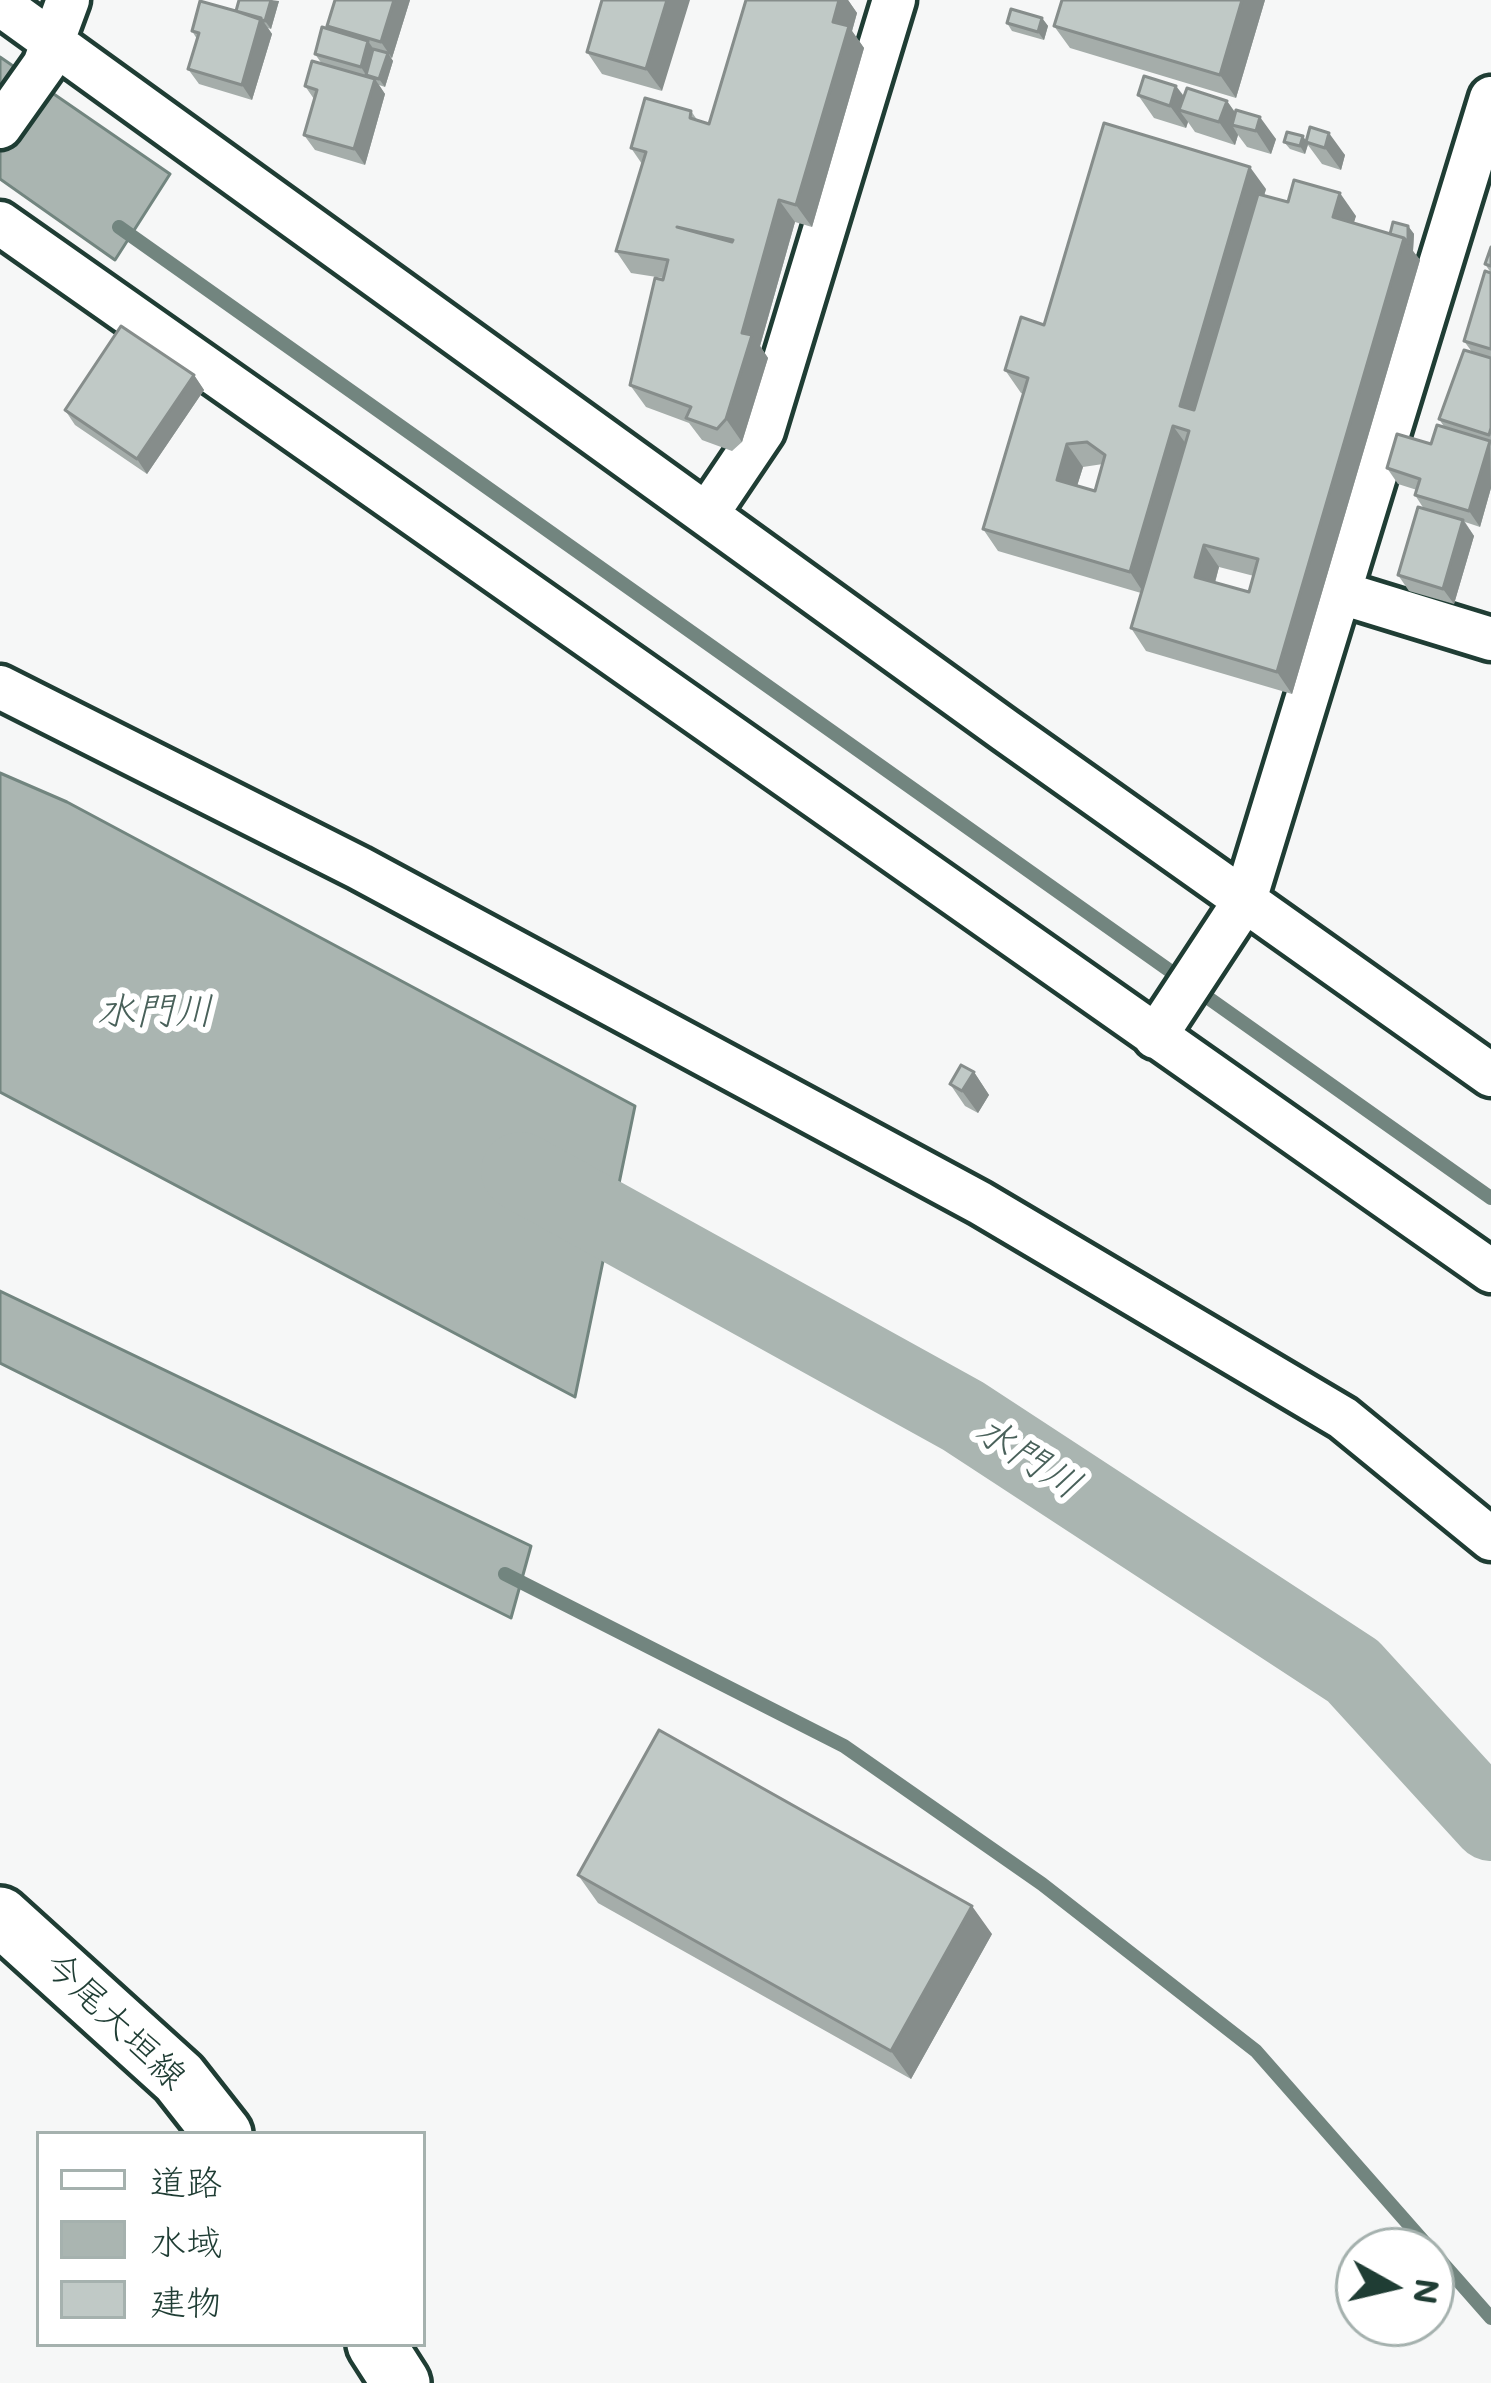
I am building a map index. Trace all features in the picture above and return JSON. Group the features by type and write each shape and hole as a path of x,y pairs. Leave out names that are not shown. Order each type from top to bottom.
{"main road":[{"name":"今尾大垣線","path":"0,1916 179,2078 221,2131"},
{"path":"378,2347 401,2383"}],"street":[{"path":"0,128 50,54 68,0"},
{"path":"707,514 764,431 894,0"},
{"path":"0,4 50,54 707,514 1238,913 1491,1075"},
{"path":"1161,1028 1238,913 1491,98"},
{"path":"0,223 1161,1028 1491,1271"},
{"path":"1337,592 1491,639"},
{"path":"0,687 358,868 980,1203 1342,1418 1491,1539"}],"water":[{"path":"0,57 170,174 115,260 0,179"},
{"name":"水門川","path":"0,773 67,802 635,1106 575,1397 0,1092"},
{"path":"0,1291 531,1546 511,1618 0,1363"}],"building":[{"path":"239,0 271,0 265,21 236,11"},
{"path":"335,0 394,0 381,42 327,26"},
{"path":"602,0 667,0 646,69 587,52"},
{"path":"746,0 839,0 833,22 849,26 796,205 779,200 742,333 752,335 726,419 717,429 686,418 691,407 630,385 655,278 663,280 668,260 616,251 646,152 631,148 645,98 691,111 690,118 709,124"},
{"path":"1062,0 1242,0 1220,75 1054,26"},
{"path":"200,1 261,18 242,85 188,69 199,33 192,31"},
{"path":"1011,9 1042,18 1038,32 1007,23"},
{"path":"322,27 368,41 361,67 315,54"},
{"path":"373,49 388,53 379,79 366,75"},
{"path":"312,61 375,79 354,149 304,135 317,90 305,86"},
{"path":"1144,76 1176,86 1170,106 1138,95"},
{"path":"1187,88 1227,101 1219,122 1179,110"},
{"path":"1236,110 1260,117 1256,131 1232,125"},
{"path":"1104,123 1250,167 1180,406 1194,410 1258,194 1288,202 1294,180 1340,193 1333,217 1404,238 1277,672 1131,628 1189,431 1173,426 1130,572 983,529 1028,378 1005,370 1021,317 1044,325","holes":["1087,442 1105,455 1095,491 1057,480 1067,444","1204,545 1258,559 1249,592 1195,577"]},
{"path":"1310,127 1329,133 1325,148 1306,142"},
{"path":"1287,132 1303,136 1300,146 1284,142"},
{"path":"1393,222 1408,226 1408,243 1390,234"},
{"path":"1485,271 1491,273 1491,349 1464,341"},
{"path":"121,326 194,375 137,459 65,410"},
{"path":"1464,350 1491,358 1489,435 1439,419"},
{"path":"1437,425 1490,441 1469,511 1415,495 1420,479 1387,468 1397,434 1431,444"},
{"path":"1418,507 1463,520 1443,589 1398,575"},
{"path":"961,1065 974,1072 962,1091 950,1084"},
{"path":"659,1730 972,1906 891,2051 578,1875"}],"waterway":[{"path":"119,227 1491,1198"},
{"name":"水門川","path":"520,1171 963,1416 1353,1671 1491,1822"},
{"path":"505,1574 844,1746 1042,1884 1256,2051 1491,2318"}]}
